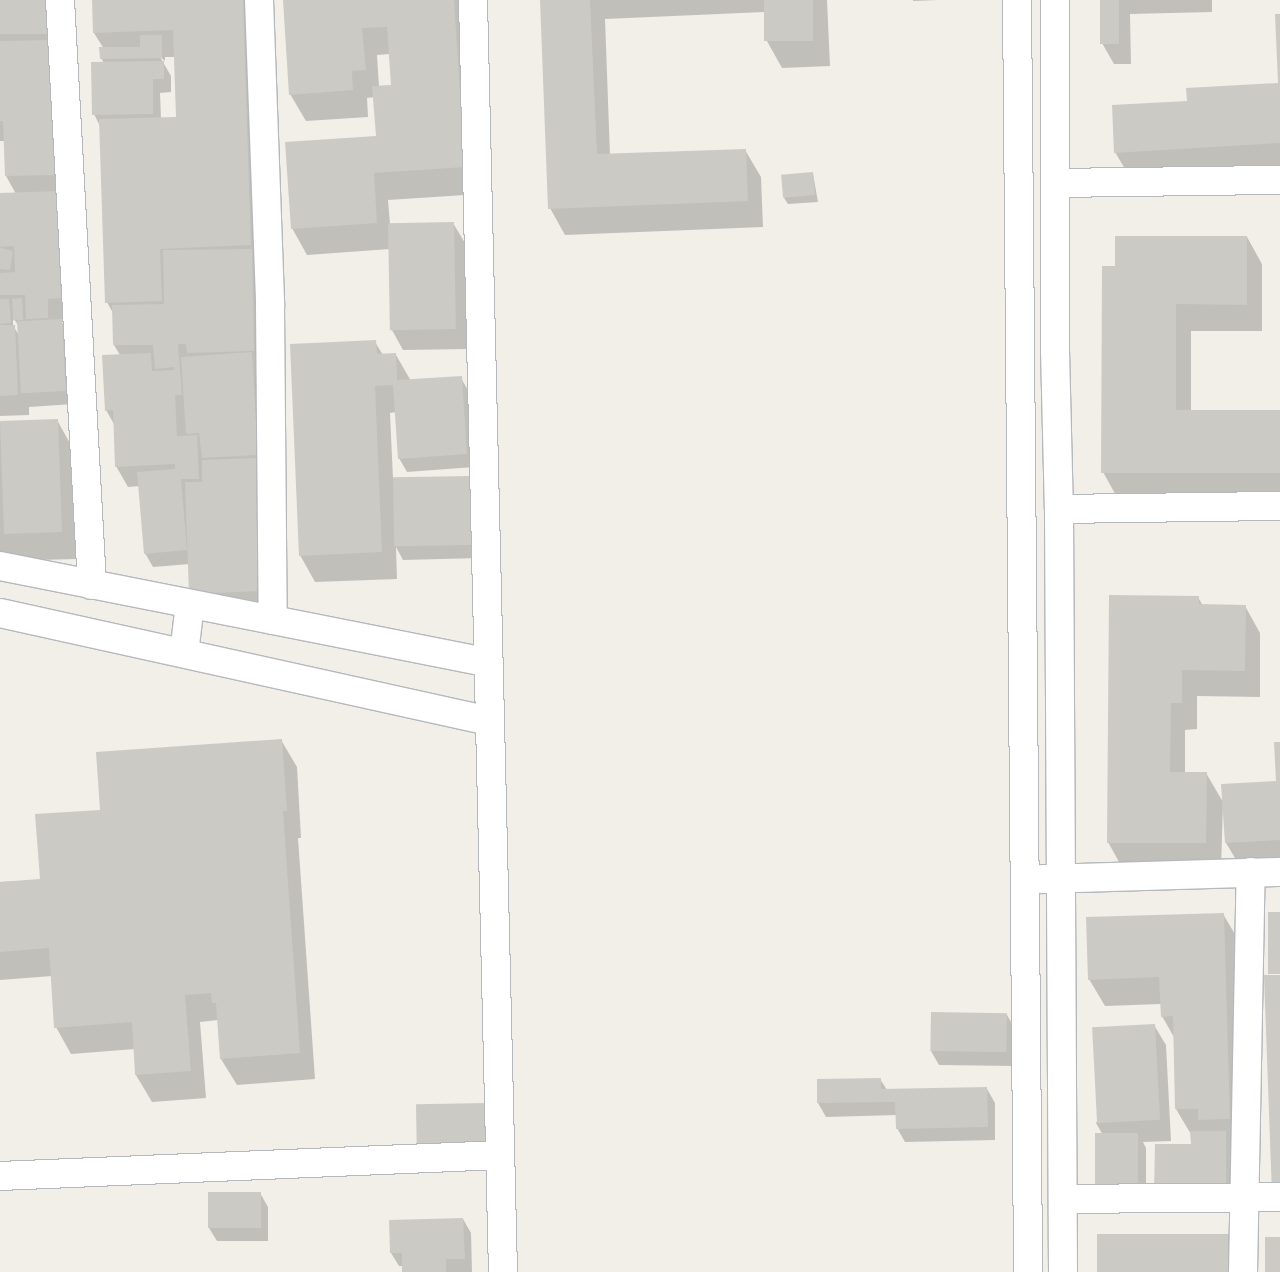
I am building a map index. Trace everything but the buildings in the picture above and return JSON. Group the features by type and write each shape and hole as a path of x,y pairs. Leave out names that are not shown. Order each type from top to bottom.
{"street":[{"path":"60,0 92,585"},
{"path":"259,0 270,307 273,620"},
{"path":"473,0 503,1272"},
{"path":"1017,0 1028,1272"},
{"path":"1055,0 1063,1272"},
{"path":"1056,183 1280,180"},
{"path":"1020,224 1055,221"},
{"path":"1059,509 1280,506"},
{"path":"0,566 488,662"},
{"path":"184,653 190,604"},
{"path":"0,613 489,721"},
{"path":"1243,1272 1251,872"},
{"path":"1025,879 1280,872"},
{"path":"0,1176 500,1155"},
{"path":"1063,1199 1280,1197"}]}
